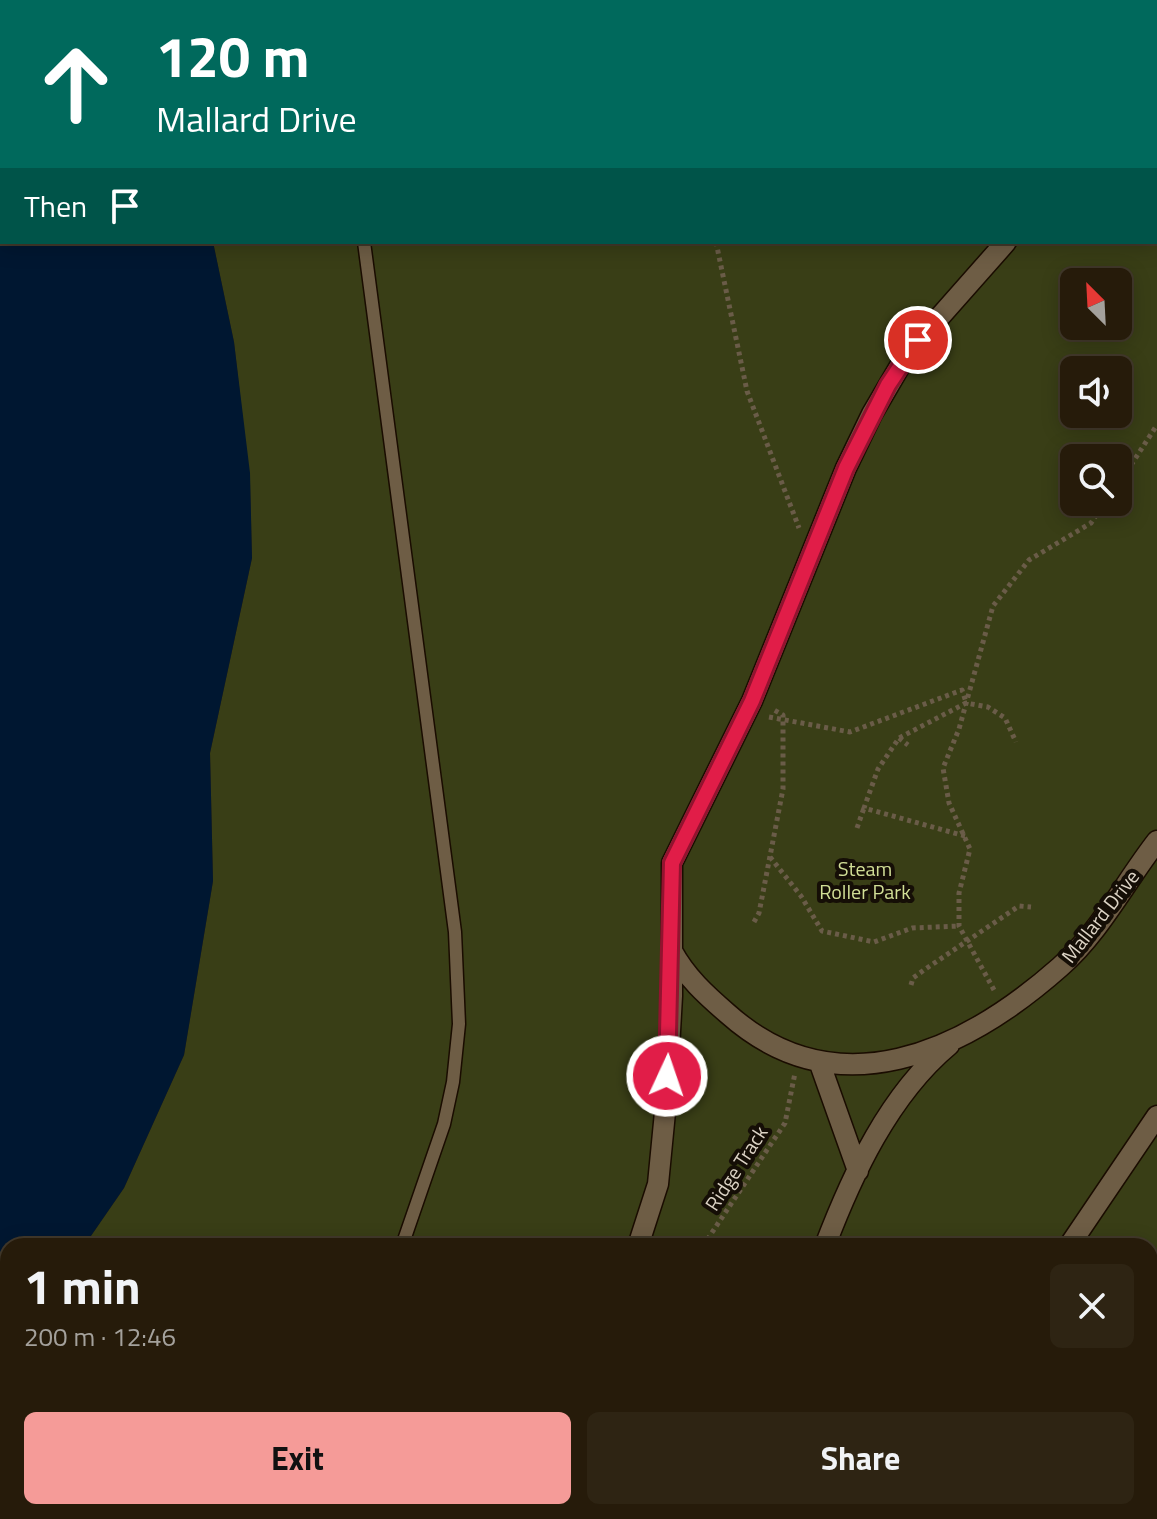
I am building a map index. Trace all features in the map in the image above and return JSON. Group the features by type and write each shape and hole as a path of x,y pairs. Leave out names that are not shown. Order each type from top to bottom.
{"street":[{"path":"641,1238 658,1184 672,996 672,863 752,701 846,468 888,385 929,327 1004,244"},
{"name":"Mallard Drive","path":"962,1035 1037,985 1086,941 1157,841"},
{"path":"670,947 684,972 752,1035 798,1058 846,1066 885,1061 962,1035"},
{"path":"829,1238 858,1171 917,1079 962,1035"},
{"path":"820,1064 858,1171"},
{"path":"1074,1238 1157,1116"}],"lane":[{"path":"364,244 455,932 459,1024 444,1124 405,1238"}],"path":[{"path":"716,244 747,391 810,557"},
{"path":"1132,463 1157,425"},
{"path":"1004,1008 959,926 959,893 970,849 949,803 943,768 966,703 993,606 1029,560 1091,523 1096,516"},
{"path":"752,701 759,714 850,732 962,690 966,703"},
{"path":"857,828 878,769 899,738 966,703 988,707 1005,718 1016,742"},
{"path":"754,922 759,913 783,789 783,715 774,710"},
{"path":"899,738 908,745"},
{"path":"864,808 966,836"},
{"path":"770,857 801,896 822,931 874,942 912,928 959,926"},
{"path":"911,985 913,978 1019,906 1031,907"},
{"name":"Ridge Track","path":"708,1238 785,1123 798,1058"}],"green space":[{"name":"Steam Roller Park","path":"213,244 1157,244 1157,1238 90,1238 124,1188 184,1055 213,881 210,753 252,558 250,483 234,342"}],"water":[{"path":"0,244 213,244 234,342 250,473 252,558 210,753 213,881 184,1055 124,1188 90,1238 0,1238"}],"route":[{"path":"667,1076 672,996 672,863 752,701 846,468 888,385 918,340"}]}
